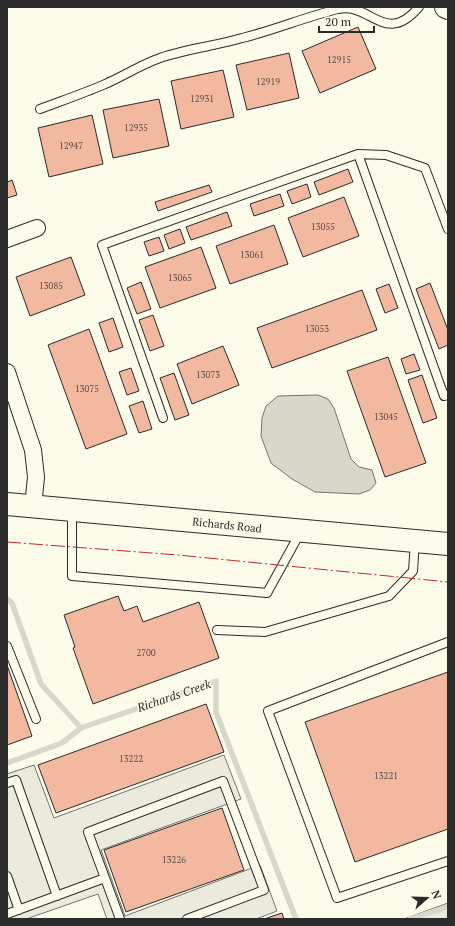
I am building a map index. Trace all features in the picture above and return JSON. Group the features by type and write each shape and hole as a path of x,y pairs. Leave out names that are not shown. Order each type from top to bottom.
{"main road":[{"name":"Richards Road","path":"7,504 301,532 448,544"}],"street":[{"path":"7,239 37,228"},
{"path":"7,372 33,450 36,477 33,507"}],"lane":[{"path":"40,109 102,86 160,58 243,38 311,15 343,8 355,9 384,23 394,24 404,20 419,7"},
{"path":"163,418 102,245 358,154 386,155 426,168 448,229"},
{"path":"358,154 444,396 448,395"},
{"path":"72,510 72,576 267,593 301,532"},
{"path":"217,630 265,632 389,596 413,571 415,542"},
{"path":"448,642 268,711 336,898 448,861"},
{"path":"7,646 36,719"},
{"path":"7,783 16,780 57,896"},
{"path":"120,919 88,832 223,781 264,890 187,919"},
{"path":"7,876 19,910"},
{"path":"7,914 105,878"}],"shaded area":[{"path":"318,395 328,399 334,408 351,459 359,467 372,470 376,483 370,490 359,494 315,492 292,479 271,463 261,436 262,418 266,406 278,396"},
{"path":"224,755 241,799 101,850 125,916 260,865 277,911 256,919 107,919 98,894 26,919 7,919 7,774 34,765 54,818"},
{"path":"448,903 448,919 404,919"}],"building":[{"path":"358,27 376,69 320,93 302,51"},
{"path":"289,53 299,98 247,110 236,65"},
{"path":"223,70 234,117 181,129 171,81"},
{"path":"159,99 169,146 113,158 103,110"},
{"path":"92,115 103,164 49,177 38,128"},
{"path":"348,169 353,182 319,195 314,182"},
{"path":"7,180 8,182 12,180 17,195 7,198"},
{"path":"307,184 311,197 292,204 287,191"},
{"path":"209,185 212,192 158,211 155,202"},
{"path":"280,194 284,206 254,216 250,204"},
{"path":"344,197 359,236 303,257 288,218"},
{"path":"227,212 232,226 191,240 186,227"},
{"path":"274,225 288,264 230,284 216,246"},
{"path":"180,229 185,243 169,249 164,235"},
{"path":"159,237 164,251 149,256 144,242"},
{"path":"201,247 216,288 160,308 145,267"},
{"path":"71,257 85,295 30,316 16,277"},
{"path":"141,282 151,309 137,314 127,288"},
{"path":"430,283 448,330 448,345 439,349 416,289"},
{"path":"389,284 398,308 385,313 376,289"},
{"path":"362,290 377,330 272,368 257,328"},
{"path":"153,315 164,346 150,351 139,320"},
{"path":"113,318 123,347 109,352 99,323"},
{"path":"89,329 127,434 86,449 48,345"},
{"path":"223,346 239,385 192,404 177,364"},
{"path":"414,354 420,370 406,374 401,359"},
{"path":"388,357 426,463 385,477 347,371"},
{"path":"131,368 139,391 127,395 119,372"},
{"path":"174,373 189,415 175,420 160,378"},
{"path":"422,375 437,418 423,423 408,380"},
{"path":"143,401 152,429 139,433 129,406"},
{"path":"118,596 124,611 137,606 143,622 199,602 219,658 93,704 73,648 75,647 64,615"},
{"path":"7,665 32,736 7,745"},
{"path":"448,672 448,829 355,862 305,722"},
{"path":"206,704 224,752 56,813 38,765"},
{"path":"222,808 244,870 126,912 104,850"},
{"path":"282,913 284,919 264,919"}],"waterway":[{"name":"Richards Creek","path":"7,599 12,603 41,684 81,728 216,681 216,712 296,919"},
{"path":"7,763 62,743 81,728"},
{"name":"Richards Creek","path":"410,919 448,907"}],"power":[{"path":"7,542 178,555 448,582"}]}
